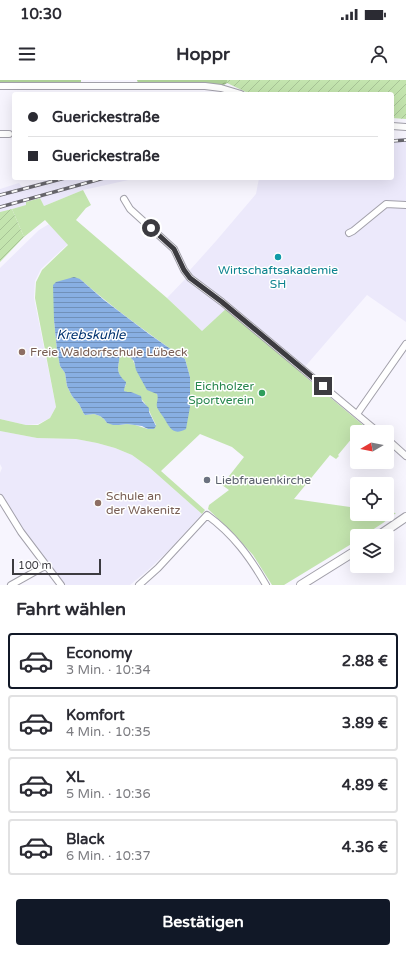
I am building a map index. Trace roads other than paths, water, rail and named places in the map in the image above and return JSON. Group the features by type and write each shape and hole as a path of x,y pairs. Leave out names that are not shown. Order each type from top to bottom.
{"main road":[{"path":"388,529 406,517"},
{"path":"301,585 311,582 350,555"}],"street":[{"path":"0,86 205,86 221,88 234,92"},
{"path":"394,126 406,127"},
{"path":"0,134 8,134"},
{"path":"124,199 130,209 174,249 184,270 190,278 222,302 370,425"},
{"path":"349,233 386,204 406,205"},
{"path":"357,414 406,344"},
{"path":"394,446 406,456"},
{"path":"0,498 21,532 45,566 61,585"},
{"path":"139,585 158,568 207,515 223,528 238,544 255,566 266,585"},
{"path":"11,585 45,566"}],"water":[{"name":"Krebskuhle","path":"74,277 80,279 104,300 185,359 190,377 190,407 186,429 178,432 170,428 157,407 157,394 147,390 136,370 131,356 123,352 120,353 118,369 120,375 126,382 124,391 141,396 142,401 149,408 149,412 156,426 154,429 148,429 142,426 127,424 113,425 107,423 100,416 94,414 84,414 67,386 65,373 60,366 54,320 53,285 56,282"}],"railway":[{"path":"394,141 406,140"},
{"path":"0,195 57,180"},
{"path":"0,207 97,180"}],"place":[{"name":"Wirtschaftsakademie SH","path":"278,257"},
{"name":"Freie Waldorfschule Lübeck","path":"22,352"},
{"name":"Eichholzer Sportverein","path":"262,393"},
{"name":"Liebfrauenkirche","path":"207,480"},
{"name":"Schule an der Wakenitz","path":"98,503"}]}
